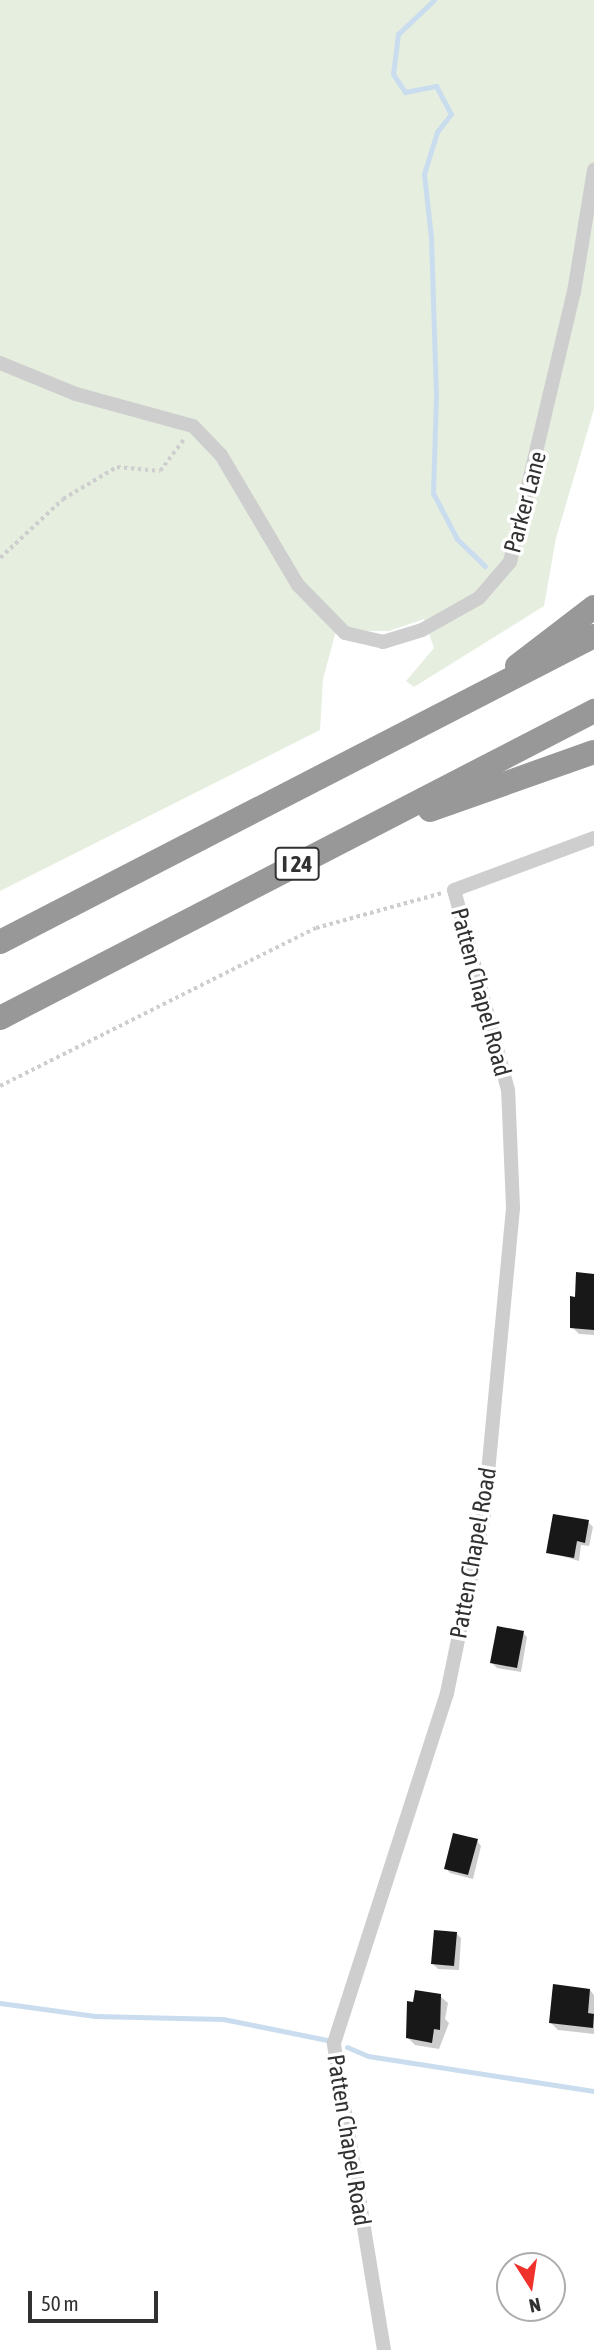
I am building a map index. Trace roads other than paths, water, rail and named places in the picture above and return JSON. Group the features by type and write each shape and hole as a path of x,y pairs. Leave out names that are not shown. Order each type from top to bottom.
{"highway":[{"path":"491,690 547,640 594,607"},
{"path":"0,942 594,636"},
{"name":"I 24","path":"0,1018 594,711"},
{"path":"341,841 594,752"}],"street":[{"name":"Parker Lane","path":"0,363 76,394 193,426 221,455 298,586 345,634 383,642 422,630 479,598 510,562 528,499 574,292 594,170"},
{"name":"Patten Chapel Road","path":"384,2350 334,2043 449,1681 484,1515 513,1207 508,1090 454,890 594,838"}],"waterway":[{"path":"434,0 398,34 393,74 405,92 436,86 451,114 437,132 424,174 431,237 436,397 433,493 457,539 485,566"},
{"path":"0,2003 95,2016 223,2019 327,2040"},
{"path":"347,2047 368,2056 594,2091"}]}
